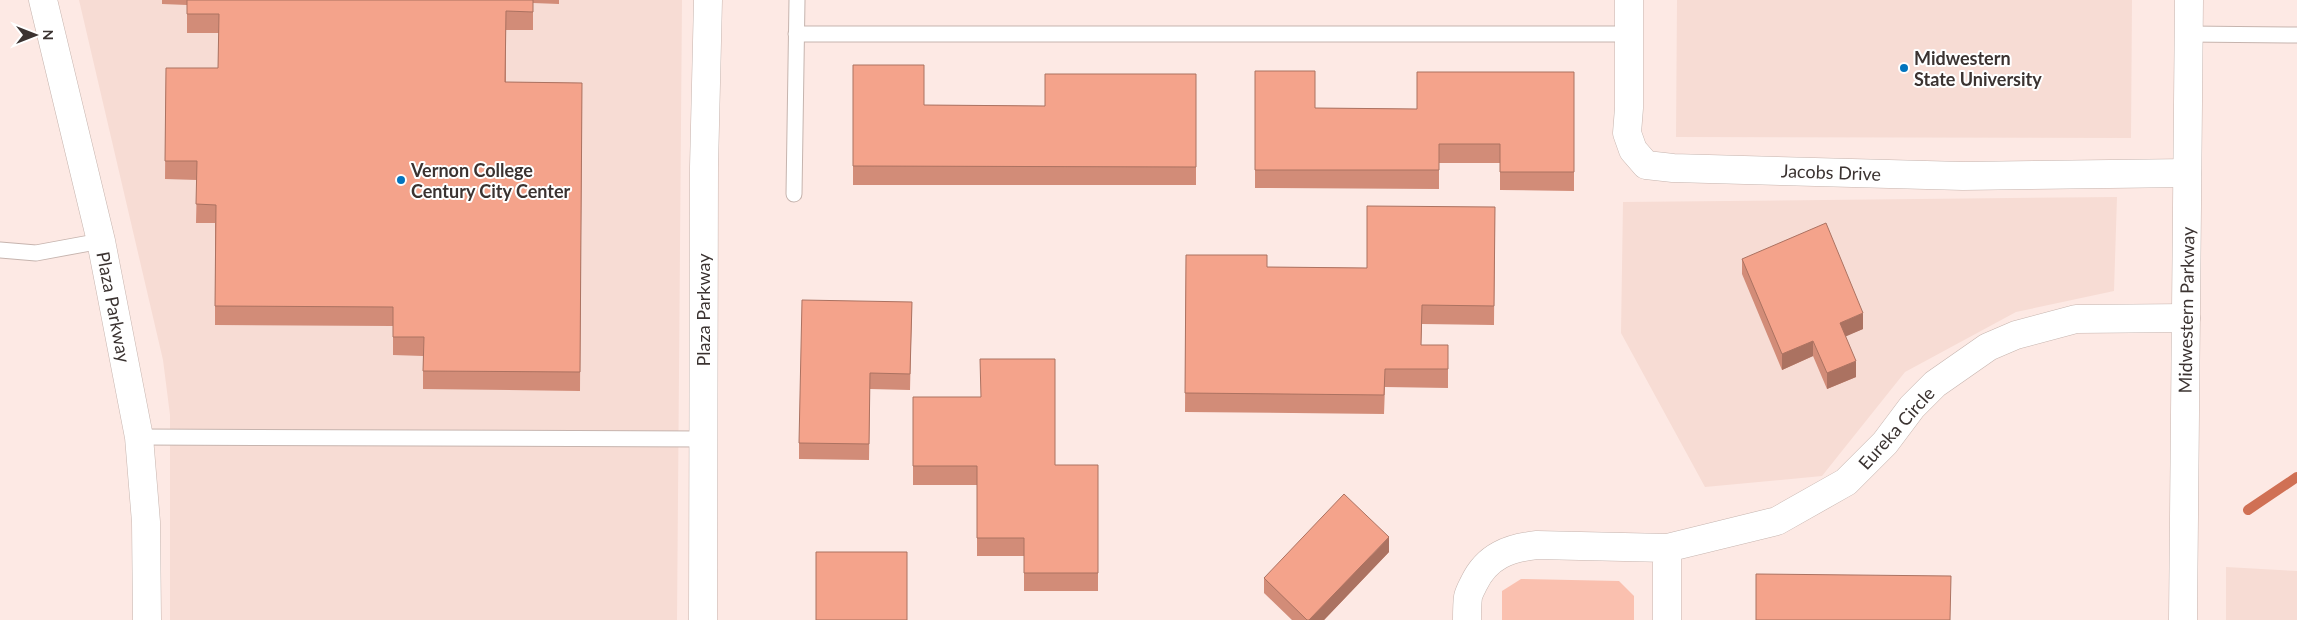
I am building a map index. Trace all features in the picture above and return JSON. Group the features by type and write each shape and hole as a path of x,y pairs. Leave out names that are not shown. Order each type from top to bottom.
{"street":[{"name":"Plaza Parkway","path":"43,0 101,241 139,437 146,522 147,620"},
{"name":"Plaza Parkway","path":"703,620 704,166 708,0"},
{"name":"Jacobs Drive","path":"1629,0 1627,133 1633,150 1646,165 1673,168 1963,176 2187,173"},
{"name":"Midwestern Parkway","path":"2183,620 2189,0"},
{"name":"Eureka Circle","path":"1467,620 1468,596 1479,573 1488,562 1503,552 1516,547 1537,545 1667,548 1777,521 1846,482 1885,443 1912,407 1935,384 1988,347 2016,335 2076,319 2186,318"},
{"path":"1667,548 1667,620"}],"lane":[{"path":"794,194 797,0"},
{"path":"796,34 1629,34"},
{"path":"2188,34 2297,35"},
{"path":"0,250 36,253 101,241"},
{"path":"139,437 703,439"}],"shaded area":[{"name":"Vernon College Century City Center","path":"79,0 682,0 677,620 170,620 170,415 163,360"},
{"name":"Midwestern State University","path":"1677,0 2132,0 2131,138 1676,137"},
{"path":"2117,197 2114,291 2016,312 1905,372 1822,476 1705,487 1621,333 1623,202"},
{"path":"2226,567 2297,571 2297,620 2226,620"},
{"path":"1521,579 1619,581 1634,596 1634,620 1502,620 1502,591"}],"building":[{"path":"187,0 533,0 533,12 506,11 505,82 582,83 580,372 423,371 424,337 393,337 393,307 215,306 216,205 196,204 197,161 165,161 166,68 218,68 219,14 187,14"},
{"path":"853,65 924,65 924,105 1045,106 1045,74 1196,74 1196,167 853,166"},
{"path":"1255,71 1315,71 1315,108 1417,109 1417,72 1574,72 1574,172 1500,172 1500,144 1439,144 1439,170 1255,170"},
{"path":"1367,206 1495,207 1494,306 1422,305 1421,345 1448,345 1448,369 1385,369 1384,395 1185,393 1186,255 1267,255 1267,267 1367,268"},
{"path":"1826,223 1863,313 1840,323 1856,361 1827,373 1813,341 1782,354 1742,259"},
{"path":"802,300 912,302 910,374 870,373 869,444 799,443"},
{"path":"980,359 1055,359 1055,465 1098,465 1098,573 1024,573 1024,538 977,538 977,466 913,466 913,397 981,397"},
{"path":"1344,494 1389,537 1307,620 1264,578"},
{"path":"816,552 907,552 907,620 816,620"},
{"path":"1756,574 1951,576 1950,620 1756,620"}],"waterway":[{"path":"2248,510 2297,477"}],"place":[{"name":"Midwestern State University","path":"1904,68"},
{"name":"Vernon College Century City Center","path":"401,180"}]}
